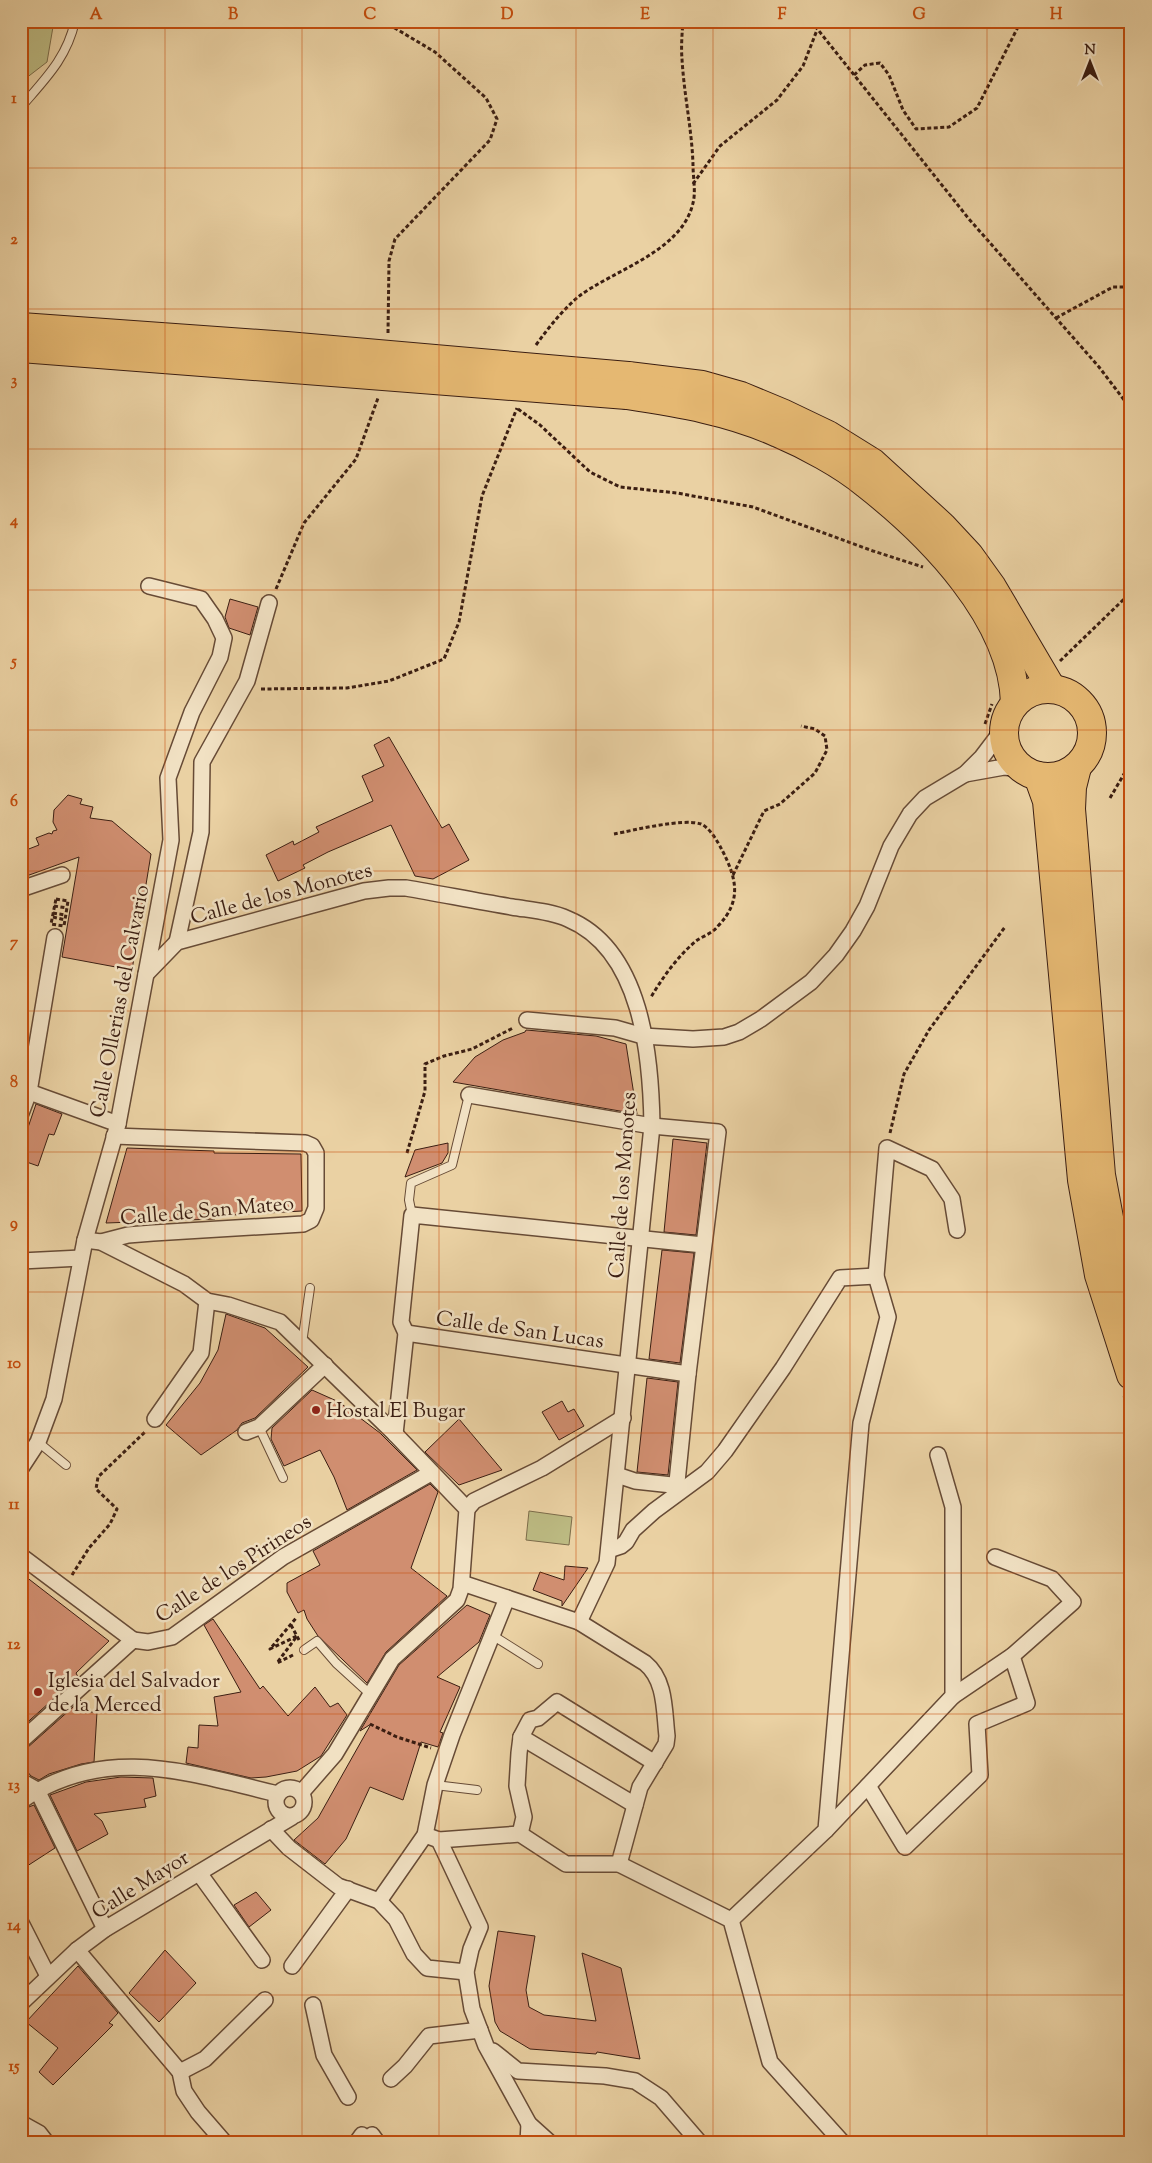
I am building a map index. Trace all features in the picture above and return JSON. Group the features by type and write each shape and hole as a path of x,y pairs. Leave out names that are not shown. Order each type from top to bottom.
{"highway":[{"path":"21,327 287,346 628,385 681,403 737,417 778,433 822,456 866,483 930,541 963,579 985,612 1007,653 1014,678 1004,702 1008,715 993,728 1004,740 1014,761 1030,772 1052,777 1065,774 1077,767 1086,755 1092,742 1092,726 1088,712 1079,701 1048,683 992,587 969,556 942,526 873,464 828,435 741,396 702,385 628,385 21,348"},
{"path":"1004,702 1026,695 1048,683"},
{"path":"1077,767 1072,788 1071,809 1101,1175 1118,1266 1131,1308"},
{"path":"1030,772 1047,800 1082,1180 1099,1275 1126,1381"}],"street":[{"name":"Calle Ollerias del Calvario","path":"21,1468 38,1442 54,1400 81,1258 116,1130 171,840 168,778 192,712 220,656 224,638 215,619 200,599 149,586"},
{"path":"176,942 201,832 202,762 247,681 270,603"},
{"path":"527,1020 615,1028 643,1036 694,1039 724,1036 739,1032 761,1020 791,999 824,968 853,931 867,906 891,846 910,814 925,798 965,774 982,757 993,728"},
{"path":"965,774 1004,767 1030,772"},
{"path":"21,889 62,874"},
{"name":"Calle de los Monotes","path":"146,974 176,942 374,888 406,888 567,918 596,936 613,956 626,978 636,1003 650,1084 652,1126 609,1550 603,1575 579,1622"},
{"path":"21,1113 55,937"},
{"name":"Calle de San Mateo","path":"25,1091 116,1130 305,1143 312,1146 316,1153 316,1208 311,1220 304,1224 128,1235 101,1242"},
{"path":"469,1095 652,1126 718,1132 703,1245 677,1482 672,1485 635,1481 617,1475"},
{"path":"826,1830 861,1423 888,1317 876,1276 887,1148 932,1169 952,1198 957,1230"},
{"path":"395,1434 406,1333 401,1322 412,1215 703,1245"},
{"path":"86,1240 101,1242 184,1284 207,1301 228,1305 280,1322 395,1434 431,1474 468,1509"},
{"path":"21,1261 81,1258"},
{"path":"609,1550 621,1546 633,1530 654,1511 707,1472 783,1368 840,1278 876,1276"},
{"path":"155,1419 202,1353 207,1301"},
{"name":"Calle de San Lucas","path":"406,1333 688,1374"},
{"path":"253,1429 325,1365"},
{"path":"301,1794 335,1754 396,1654 460,1595 468,1509 474,1501 542,1468 623,1418"},
{"path":"938,1455 953,1507 953,1696"},
{"name":"Calle de los Pirineos","path":"133,1640 148,1642 172,1637 283,1557 431,1474"},
{"path":"21,1556 133,1640 21,1741"},
{"path":"730,1920 826,1830 953,1696 1012,1656 1073,1602 1052,1579 995,1557"},
{"path":"462,1583 579,1622 645,1663 660,1683 667,1736 666,1744 640,1787 619,1864"},
{"path":"507,1598 446,1752 435,1785 432,1838 480,1927 466,1972 472,2009 486,2046 530,2124 548,2142"},
{"path":"868,1786 904,1847 980,1775 977,1724 1027,1703 1012,1656"},
{"path":"520,1834 524,1817 517,1786 521,1737 530,1720 538,1718 557,1702 655,1763"},
{"path":"521,1737 636,1805"},
{"path":"21,1801 37,1790 80,1774 113,1768 148,1767 184,1772 278,1794 290,1788 301,1794 304,1799 303,1808 292,1817 282,1814 276,1808 275,1803 278,1794"},
{"path":"21,1781 37,1790 105,1929"},
{"name":"Calle Mayor","path":"21,2003 77,1950 105,1929 292,1817"},
{"path":"271,1829 289,1848 338,1886 379,1901 396,1919 414,1954 427,1968 466,1972"},
{"path":"379,1901 432,1838 520,1834 566,1864 619,1864 730,1920 770,2062 842,2142"},
{"path":"199,1873 262,1960"},
{"path":"292,1966 348,1889"},
{"path":"21,1923 48,1976"},
{"path":"77,1950 180,2072 184,2091 198,2112 224,2142"},
{"path":"180,2072 205,2059 265,2000"},
{"path":"313,2005 324,2055 348,2097"},
{"path":"391,2079 405,2066 429,2036 480,2030"},
{"path":"486,2046 518,2071 605,2076 634,2081 661,2098 698,2142"},
{"path":"21,2124 39,2133 46,2142"},
{"path":"528,2142 530,2124"}],"lane":[{"path":"21,107 58,64 71,39 75,21"},
{"path":"412,1215 408,1200 411,1183 452,1165 469,1095"},
{"path":"302,1343 310,1288"},
{"path":"253,1429 282,1478"},
{"path":"38,1442 66,1465"},
{"path":"492,1635 538,1664"},
{"path":"304,1650 317,1641 336,1664 370,1694"},
{"path":"435,1785 477,1790"}],"path":[{"path":"388,338 390,261 395,239 490,140 497,118 486,98 435,52 393,28 389,21"},
{"path":"531,353 556,317 580,296 630,267 670,240 687,219 693,202 693,184 692,146 682,58 683,21"},
{"path":"811,21 969,219 1099,367 1131,409"},
{"path":"854,75 865,65 880,63 889,75 903,110 916,130 949,127 977,108 1021,21"},
{"path":"693,184 720,146 777,100 803,66 818,30"},
{"path":"1056,318 1085,300 1113,287 1131,287"},
{"path":"270,603 304,524 356,459 380,395"},
{"path":"512,403 540,425 590,472 620,487 677,493 753,507 873,552 931,570 925,562"},
{"path":"508,407 517,408"},
{"path":"242,689 347,688 388,681 444,659 459,622 482,496 517,408"},
{"path":"1048,683 1123,600 1131,598"},
{"path":"993,728 1004,702"},
{"path":"733,874 764,811 780,804 815,772 827,750 825,736 815,729 801,726"},
{"path":"1110,798 1131,762"},
{"path":"614,834 683,822 702,825 718,841 735,880 734,904 718,927 696,941 675,962 660,981 649,1001 636,1003"},
{"path":"56,899 68,901 65,920 53,917 54,906 56,899"},
{"path":"54,906 67,908"},
{"path":"887,1148 904,1074 929,1030 1005,927"},
{"path":"407,1152 425,1091 425,1064 444,1056 472,1049 527,1020"},
{"path":"1126,1381 1131,1410"},
{"path":"63,1588 89,1548 110,1524 117,1509 96,1489 98,1477 142,1436 155,1419"},
{"path":"297,1616 270,1649 297,1636 277,1662 304,1650"},
{"path":"357,1718 397,1737 446,1752"}],"shaded area":[{"path":"21,21 54,21 47,62 21,82"},
{"path":"529,1511 572,1517 569,1545 526,1540"}],"building":[{"path":"230,599 258,607 250,635 229,628 225,617"},
{"path":"389,737 442,828 449,824 469,860 433,879 415,876 391,825 328,852 303,865 305,868 278,881 266,855 293,841 294,845 319,832 316,827 373,801 362,776 384,766 374,745"},
{"path":"68,795 82,799 80,804 93,807 90,818 112,821 151,854 132,970 62,957 79,857 21,878 21,852 39,845 36,838 49,833 52,834 53,831 57,830 53,822 54,810"},
{"path":"526,1030 596,1036 626,1044 637,1114 453,1082 475,1057 503,1040"},
{"path":"36,1104 62,1114 54,1135 49,1134 38,1166 21,1160 21,1148"},
{"path":"673,1139 707,1143 696,1235 664,1232"},
{"path":"448,1143 448,1153 442,1163 405,1177 415,1150"},
{"path":"127,1148 214,1151 214,1153 301,1154 302,1211 215,1216 215,1219 106,1223"},
{"path":"662,1250 694,1253 680,1363 649,1359"},
{"path":"226,1314 265,1328 308,1367 255,1418 242,1423 237,1430 201,1455 166,1425 200,1383 218,1350"},
{"path":"647,1378 678,1382 668,1475 637,1472"},
{"path":"312,1390 339,1402 380,1433 417,1470 347,1510 334,1477 320,1450 284,1466 271,1439 272,1428"},
{"path":"562,1401 568,1412 574,1409 584,1426 559,1440 542,1412"},
{"path":"459,1419 502,1470 459,1485 425,1452"},
{"path":"430,1484 438,1492 411,1568 447,1596 386,1652 367,1683 318,1636 307,1619 304,1610 298,1613 287,1592 287,1583 320,1565 313,1551"},
{"path":"565,1566 588,1568 562,1606 562,1601 533,1590 540,1572 564,1580"},
{"path":"21,1573 109,1641 76,1673 78,1677 21,1728"},
{"path":"467,1605 490,1615 479,1642 437,1677 460,1687 440,1732 443,1733 438,1747 421,1742 403,1800 370,1787 346,1839 325,1864 294,1840 318,1818 371,1724 360,1731 399,1665"},
{"path":"213,1619 260,1689 263,1686 288,1716 315,1687 330,1707 338,1703 347,1715 321,1756 297,1771 251,1778 186,1763 188,1747 198,1748 199,1725 218,1726 214,1697 241,1692 204,1625"},
{"path":"81,1700 81,1712 97,1712 94,1762 49,1774 39,1780 31,1776 21,1764 21,1750 27,1748"},
{"path":"121,1777 153,1778 156,1796 144,1799 146,1807 94,1814 102,1821 108,1834 77,1851 50,1795 86,1782"},
{"path":"34,1805 55,1848 21,1870 21,1810"},
{"path":"256,1892 271,1910 249,1927 234,1905"},
{"path":"498,1931 535,1936 526,1990 529,2007 544,2015 596,2021 582,1953 621,1968 640,2059 597,2052 596,2054 530,2049 500,2031 495,2022 489,1986"},
{"path":"165,1950 196,1983 159,2022 129,1993"},
{"path":"78,1966 118,2013 109,2023 113,2025 53,2085 39,2072 58,2048 26,2022"}],"place":[{"name":"Hostal El Bugar","path":"316,1410"},
{"name":"Iglesia del Salvador de la Merced","path":"38,1692"}]}
